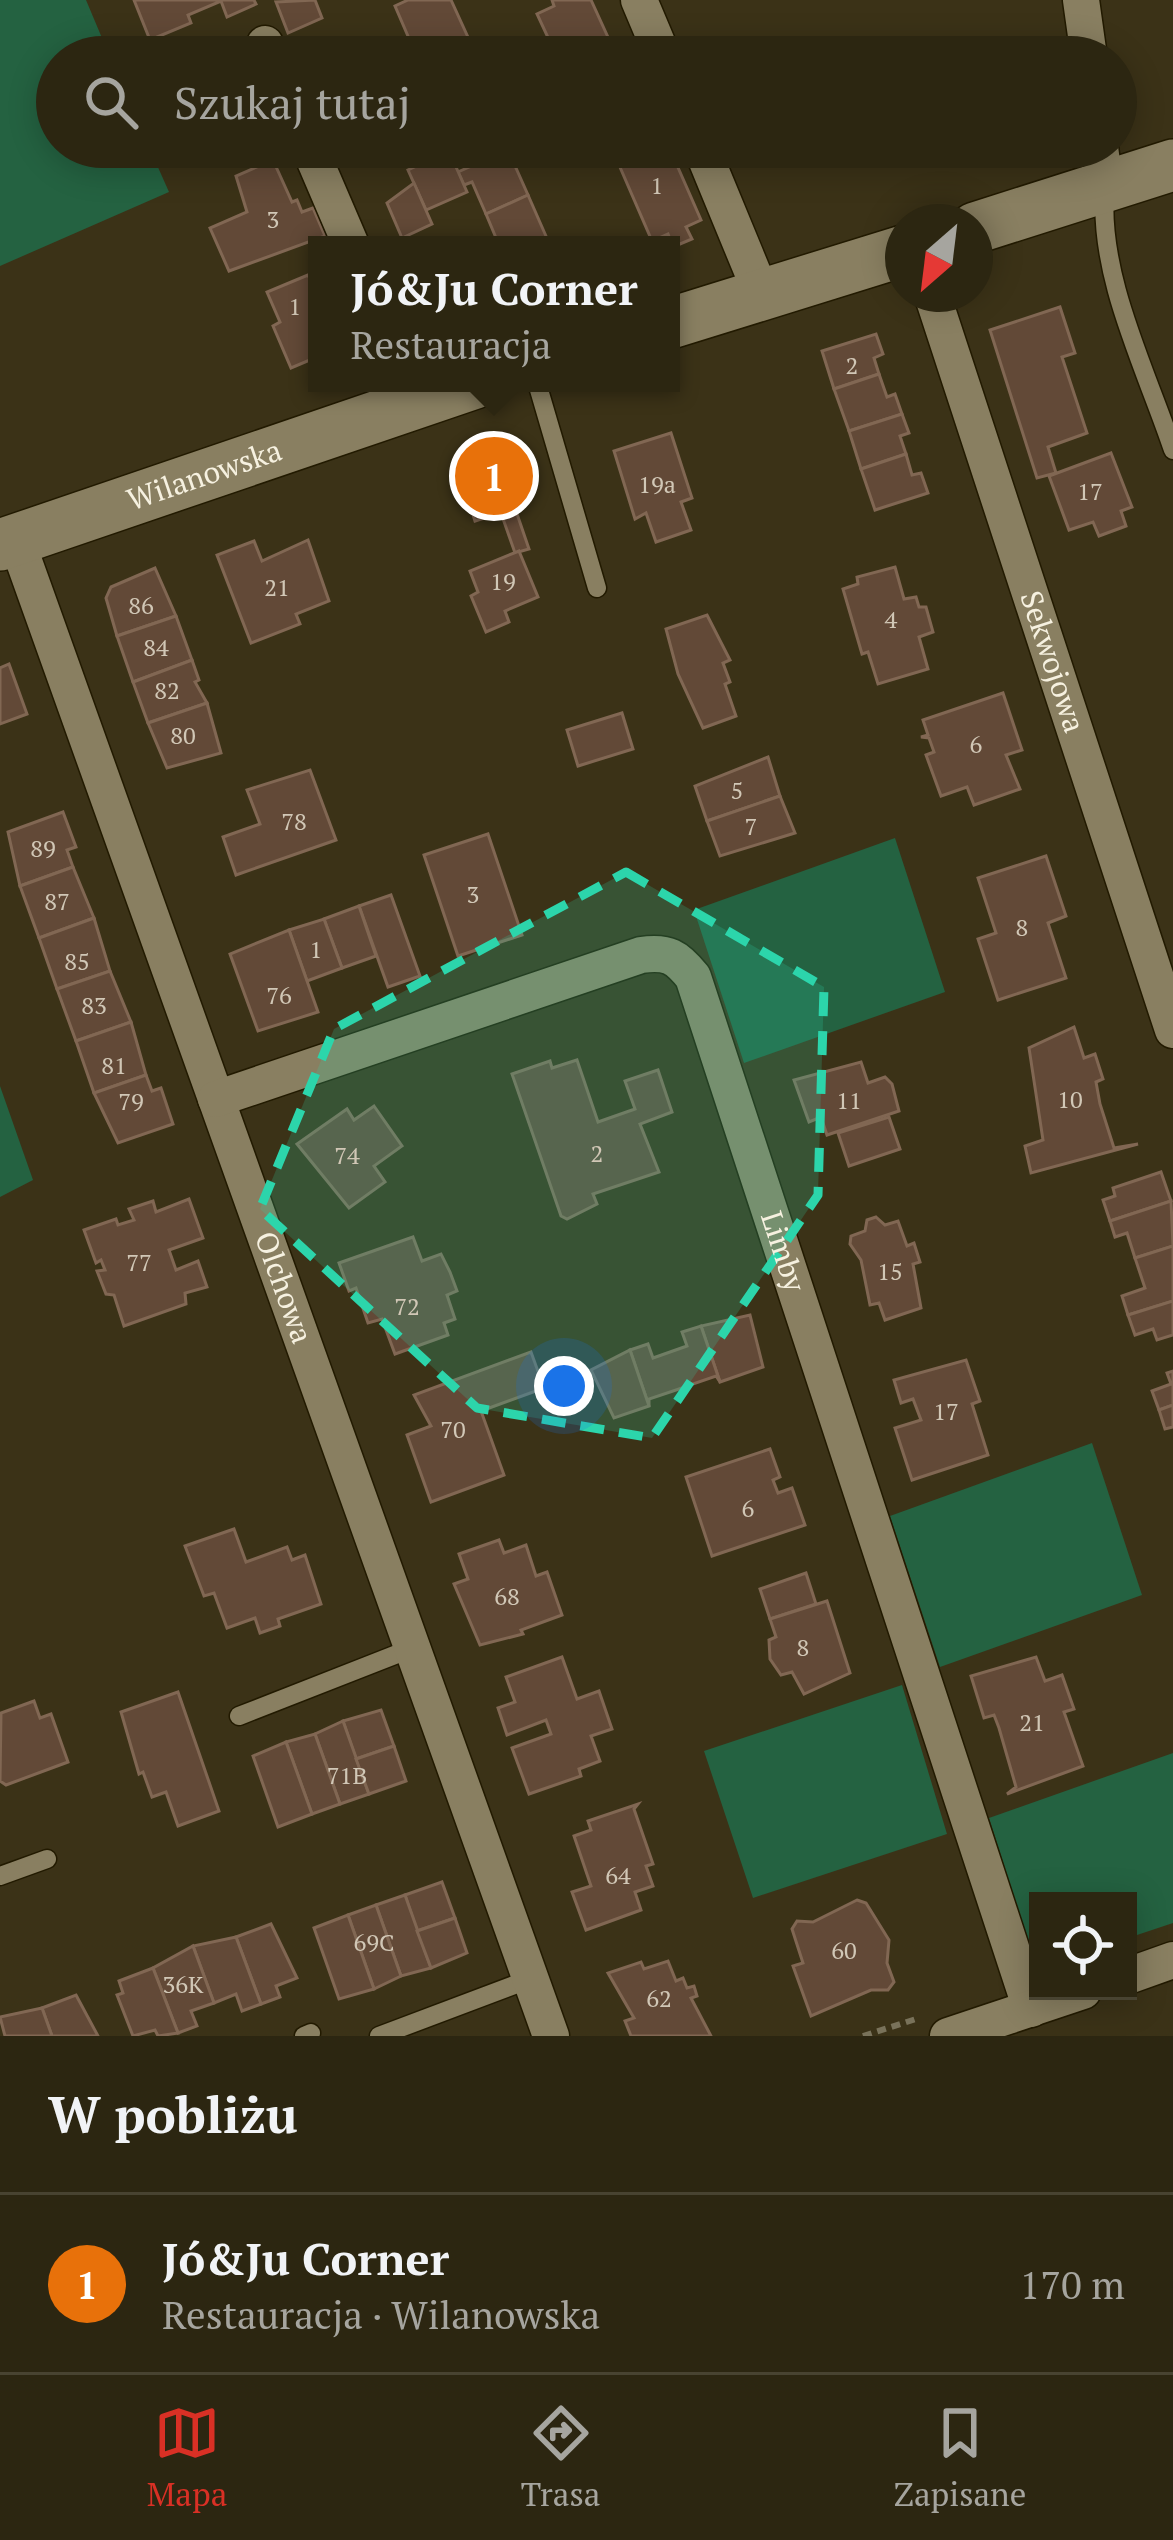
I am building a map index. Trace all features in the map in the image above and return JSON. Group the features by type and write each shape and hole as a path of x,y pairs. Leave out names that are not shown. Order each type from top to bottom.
{"street":[{"path":"639,0 654,36"},
{"path":"1081,0 1086,36"},
{"path":"1137,166 1173,165"},
{"path":"318,168 347,236"},
{"path":"710,168 761,295"},
{"path":"993,219 1099,168"},
{"path":"680,320 885,257"},
{"name":"Sekwojowa","path":"938,312 1173,1030"},
{"name":"Wilanowska","path":"8,542 412,392"},
{"name":"Olchowa","path":"8,542 216,1099 551,2036"},
{"name":"Limby","path":"216,1099 641,955 670,954 680,960 701,1000 1031,2009"},
{"path":"1137,1973 1173,1960"},
{"path":"948,2036 1057,2000"}],"lane":[{"path":"1103,168 1103,219 1113,269 1173,450"},
{"path":"540,392 597,588"},
{"path":"239,1716 410,1649"},
{"path":"0,1876 47,1859"},
{"path":"379,2036 530,1979"}],"highlighted area":[{"path":"626,872 824,987 818,1195 652,1438 477,1408 260,1209 334,1029"}],"green space":[{"path":"0,0 86,0 101,36 36,36 36,168 158,168 169,192 0,266"},
{"path":"895,838 945,992 744,1063 694,910"},
{"path":"0,1086 33,1180 0,1197"},
{"path":"1092,1443 1142,1595 940,1667 890,1516"},
{"path":"902,1685 947,1834 753,1898 704,1751"},
{"path":"1173,1753 1173,1923 1137,1935 1137,1892 1029,1892 1029,1944 989,1818"}],"building":[{"path":"134,0 254,0 256,4 227,17 221,1 188,15 191,23 148,36"},
{"path":"315,0 322,18 288,33 276,2"},
{"path":"408,0 451,0 467,36 408,36 395,6"},
{"path":"552,0 591,0 607,36 547,36 537,14 554,6"},
{"path":"254,168 277,168 292,202 297,200 302,212 313,208 325,236 308,236 308,242 229,271 210,228 247,212 236,176"},
{"path":"456,168 467,192 426,210 408,170"},
{"path":"516,168 528,195 486,214 472,182 464,185 458,172"},
{"path":"620,168 678,168 701,220 686,227 692,239 680,244 680,236 650,236"},
{"path":"414,183 432,224 401,236 387,203"},
{"path":"528,195 546,236 495,236 486,214"},
{"path":"308,275 308,361 291,368 273,326 280,322 267,292"},
{"path":"1060,307 1075,353 1062,357 1087,433 1048,447 1056,473 1037,478 990,330"},
{"path":"876,334 883,354 874,358 879,374 834,389 822,351"},
{"path":"879,374 887,397 895,394 902,414 849,431 834,389"},
{"path":"902,414 909,433 900,436 906,454 861,469 849,431"},
{"path":"671,433 692,498 681,502 691,530 656,542 646,513 635,519 614,451"},
{"path":"500,452 518,507 475,521 457,465"},
{"path":"1111,453 1132,507 1121,511 1126,526 1099,536 1093,522 1069,530 1049,476"},
{"path":"906,454 912,475 921,473 928,493 875,510 861,469"},
{"path":"515,508 529,549 515,553 501,513"},
{"path":"308,540 329,601 296,614 300,624 251,643 217,555 254,541 262,561"},
{"path":"519,551 538,597 505,611 509,622 486,632 471,596 478,592 470,571"},
{"path":"895,567 904,599 916,597 919,607 926,607 933,632 919,637 928,669 878,684 868,652 862,654 843,589 858,584 857,577"},
{"path":"155,568 176,616 117,636 106,598 111,587"},
{"path":"707,615 730,660 723,663 730,682 725,684 736,716 703,728 678,674 666,629"},
{"path":"176,616 192,660 133,682 117,636"},
{"path":"192,660 199,680 195,682 207,703 148,723 133,682"},
{"path":"9,664 27,714 0,724 0,668"},
{"path":"1003,693 1022,750 1006,755 1020,789 974,805 967,787 941,796 926,755 934,752 929,738 921,737 928,735 923,720"},
{"path":"207,703 221,753 167,768 148,723"},
{"path":"622,713 633,749 578,766 567,730"},
{"path":"768,757 780,796 707,821 695,786"},
{"path":"310,770 336,840 236,875 223,837 260,824 247,790"},
{"path":"780,796 795,833 720,856 707,821"},
{"path":"63,812 76,847 67,850 73,867 20,886 8,832"},
{"path":"488,834 522,935 458,956 424,855"},
{"path":"1046,856 1066,916 1048,923 1066,978 998,1000 978,939 996,933 978,878"},
{"path":"73,867 94,918 39,938 20,886"},
{"path":"391,895 420,976 388,987 359,906"},
{"path":"359,906 376,956 342,968 324,919"},
{"path":"94,918 110,971 57,989 39,938"},
{"path":"324,919 342,968 307,981 289,930"},
{"path":"289,930 318,1012 258,1031 230,954"},
{"path":"110,971 131,1022 76,1041 57,989"},
{"path":"131,1022 146,1075 94,1093 76,1041"},
{"path":"1074,1027 1084,1058 1095,1054 1103,1079 1096,1082 1100,1104 1114,1148 1138,1144 1031,1173 1025,1146 1043,1140 1029,1048"},
{"path":"577,1060 598,1122 635,1109 625,1081 658,1070 672,1112 640,1124 659,1172 593,1194 597,1204 567,1219 561,1216 512,1074 550,1061 552,1068"},
{"path":"861,1062 868,1083 885,1077 892,1084 899,1111 827,1135 821,1117 809,1122 794,1080"},
{"path":"146,1075 152,1091 161,1088 173,1124 118,1143 94,1093"},
{"path":"374,1106 402,1146 374,1166 385,1182 349,1208 297,1144 347,1109 354,1120"},
{"path":"889,1117 900,1149 849,1166 838,1133"},
{"path":"1161,1172 1171,1201 1110,1221 1103,1200 1115,1196 1113,1188"},
{"path":"189,1199 203,1238 169,1250 176,1270 198,1261 207,1287 185,1293 186,1304 124,1326 114,1295 106,1294 97,1271 105,1270 101,1260 96,1263 84,1230 116,1219 118,1225 134,1220 129,1209 153,1201 156,1212"},
{"path":"1171,1201 1173,1246 1135,1258 1127,1233 1115,1237 1110,1221"},
{"path":"876,1217 885,1225 898,1221 907,1246 914,1243 920,1262 913,1264 921,1308 885,1320 879,1303 870,1305 861,1260 850,1244 851,1236 865,1231 867,1220"},
{"path":"413,1237 422,1261 441,1254 457,1291 447,1295 455,1319 444,1323 448,1335 395,1354 382,1319 368,1323 356,1288 349,1291 339,1263"},
{"path":"1173,1246 1173,1301 1128,1315 1122,1296 1145,1288 1135,1258"},
{"path":"1173,1301 1173,1335 1157,1340 1153,1329 1135,1335 1128,1315"},
{"path":"750,1315 763,1367 720,1382 701,1326"},
{"path":"701,1326 720,1382 716,1376 684,1387 684,1394 682,1388 649,1399 649,1406 630,1350 648,1344 653,1358 687,1346 682,1332"},
{"path":"630,1350 649,1406 614,1418 591,1370"},
{"path":"531,1352 544,1388 481,1411 504,1475 431,1502 407,1435 431,1426 414,1395"},
{"path":"966,1360 980,1401 972,1404 988,1455 912,1480 895,1428 921,1420 913,1399 901,1403 894,1380"},
{"path":"1173,1371 1173,1405 1159,1410 1152,1391 1171,1384 1167,1373"},
{"path":"1173,1405 1173,1427 1165,1429 1159,1410"},
{"path":"770,1449 780,1477 773,1480 778,1493 792,1488 805,1525 712,1556 686,1477"},
{"path":"234,1529 246,1562 287,1547 292,1560 305,1555 321,1604 278,1619 280,1626 260,1633 255,1618 227,1628 214,1593 204,1596 185,1546"},
{"path":"499,1540 504,1553 526,1545 536,1576 547,1572 562,1615 521,1630 523,1634 480,1645 454,1584 468,1579 459,1554"},
{"path":"806,1573 816,1604 770,1619 760,1589"},
{"path":"827,1601 850,1673 804,1694 792,1672 781,1675 770,1659 769,1640 776,1637 770,1619"},
{"path":"562,1657 577,1699 599,1691 612,1729 591,1736 600,1761 579,1769 581,1776 529,1794 512,1748 551,1734 546,1720 507,1735 498,1708 515,1702 506,1677"},
{"path":"1036,1657 1045,1681 1062,1675 1074,1709 1064,1712 1083,1766 1007,1794 1016,1787 999,1728 994,1715 984,1718 971,1676"},
{"path":"178,1692 219,1811 178,1826 166,1792 152,1797 143,1772 139,1774 121,1712"},
{"path":"34,1701 40,1718 51,1714 68,1762 6,1785 0,1781 1,1713"},
{"path":"381,1710 394,1746 356,1759 343,1721"},
{"path":"343,1721 369,1794 340,1804 315,1734"},
{"path":"315,1734 340,1804 312,1814 286,1742"},
{"path":"286,1742 312,1814 278,1827 253,1756"},
{"path":"394,1746 406,1781 369,1794 356,1759"},
{"path":"638,1804 634,1809 653,1864 646,1866 653,1886 635,1892 641,1910 586,1930 572,1892 591,1886 574,1836 591,1830 588,1821"},
{"path":"442,1882 455,1918 417,1931 405,1895"},
{"path":"405,1895 431,1968 401,1976 376,1905"},
{"path":"857,1900 866,1903 889,1940 887,1963 894,1982 888,1990 871,1990 811,2016 793,1966 803,1963 792,1929 797,1921 813,1922"},
{"path":"376,1905 401,1976 374,1989 348,1915"},
{"path":"348,1915 374,1989 339,1999 314,1928"},
{"path":"455,1918 467,1953 431,1968 417,1931"},
{"path":"271,1924 297,1978 276,1986 280,1997 261,2004 236,1937"},
{"path":"236,1937 261,2004 242,2011 236,1994 214,2003 193,1946"},
{"path":"193,1946 214,2003 191,2011 197,2026 178,2033 153,1968"},
{"path":"668,1961 676,1981 683,1978 687,1988 694,1986 697,1996 691,1998 711,2036 631,2036 625,2021 634,2018 608,1973 641,1962 644,1969"},
{"path":"153,1968 178,2033 158,2036 155,2030 133,2036 117,1995 123,1993 119,1981"},
{"path":"76,1995 98,2036 52,2036 42,2008"},
{"path":"42,2008 52,2036 5,2036 0,2017"}],"place":[{"name":"Jó&Ju Corner","path":"494,476"}]}
